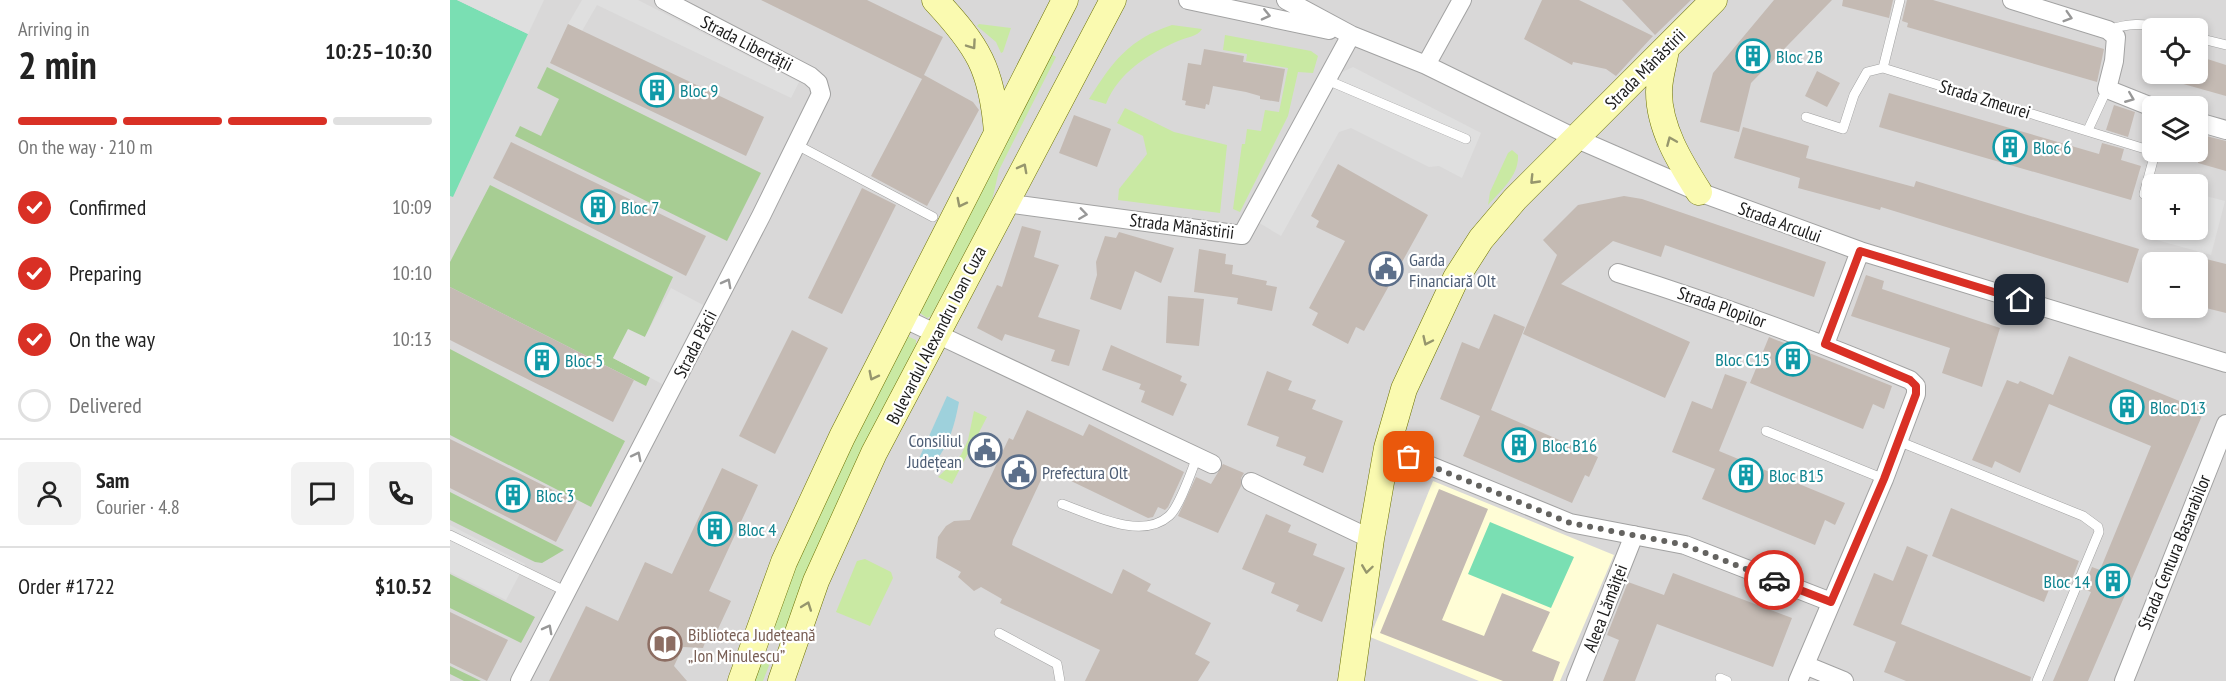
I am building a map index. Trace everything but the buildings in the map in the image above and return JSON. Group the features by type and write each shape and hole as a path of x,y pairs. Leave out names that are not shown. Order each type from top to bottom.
{"main road":[{"path":"935,0 975,47 987,71 994,92 997,132"},
{"name":"Bulevardul Alexandru Ioan Cuza","path":"741,681 784,562 842,437 1065,0"},
{"name":"Bulevardul Alexandru Ioan Cuza","path":"781,681 816,581 874,453 1113,0"},
{"name":"Strada Mănăstirii","path":"1352,681 1371,539 1387,448 1404,389 1456,278 1481,239 1575,138 1714,0"},
{"path":"1666,49 1660,76 1661,119 1676,153 1699,192"}],"street":[{"name":"Strada Libertății","path":"664,0 810,76 818,83 821,94"},
{"name":"Strada Arcului","path":"1188,0 1352,35"},
{"name":"Strada Arcului","path":"1286,0 1352,35 1426,65 1575,138 1699,192 1860,251 2226,363"},
{"path":"1426,65 1461,0"},
{"path":"2012,0 2108,30 2116,37 2117,45 2107,89 2142,103"},
{"name":"Strada Mănăstirii","path":"1005,203 1242,235 1352,35"},
{"name":"Strada Păcii","path":"520,681 797,145 821,94"},
{"path":"2208,125 2226,130"},
{"path":"1825,344 1860,251"},
{"name":"Strada Plopilor","path":"1618,273 1711,302 1825,344 1910,380 1916,386 1916,394 1884,479 1802,673"},
{"path":"903,318 1204,460"},
{"name":"Strada Centura Basarabilor","path":"2124,681 2226,424"},
{"path":"1387,448 1570,523 1685,545 1831,602"},
{"path":"1251,482 1371,539"},
{"name":"Aleea Lămâiței","path":"1576,681 1634,535"},
{"path":"1802,673 1844,681"}],"lane":[{"path":"1806,117 1843,129 1854,95 1867,72 1883,68 1900,0"},
{"path":"2108,30 2135,23 2142,24"},
{"path":"2208,40 2226,45"},
{"name":"Strada Zmeurei","path":"1883,68 2142,148"},
{"path":"1327,80 1466,139"},
{"path":"2088,130 2107,89"},
{"path":"797,145 933,217"},
{"path":"1766,431 1884,479"},
{"path":"1898,441 2083,516 2098,527 2099,532 2037,681"},
{"path":"1062,504 1131,526 1151,526 1170,516 1204,460"},
{"path":"450,536 567,592"},
{"path":"999,633 1057,664 1060,681"}],"shaded area":[{"path":"450,0 2226,0 2226,681 450,681"},
{"path":"457,0 544,0 528,34"},
{"path":"582,0 638,0 799,82 791,98 597,5 582,31 568,24"},
{"path":"1353,67 1481,133 1462,178 1439,166 1429,167 1351,128 1339,132 1281,236 1256,221 1340,73"},
{"path":"2208,197 2225,201 2211,255 2208,252 2157,240 2208,240"},
{"path":"671,288 705,306 664,385 613,358 628,329 645,337"},
{"path":"1433,481 1614,555 1560,681 1479,681 1370,637"},
{"path":"450,525 525,564 506,600 450,572"}],"green space":[{"path":"450,0 457,0 528,34 453,197 450,196"},
{"path":"979,24 1011,28 1003,52 1001,53 996,42 977,26"},
{"path":"1172,25 1202,29 1195,35 1145,58 1118,83 1106,104 1089,99 1123,53 1144,37"},
{"path":"1225,35 1311,51 1318,56 1313,73 1298,72 1288,116 1240,212 1233,209 1242,144 1245,144 1247,129 1261,131 1265,110 1279,112 1288,68 1246,61 1247,54 1223,50"},
{"path":"1050,53 1056,57 999,170 992,201 931,316 927,318 920,313 920,308"},
{"path":"547,67 761,173 727,241 515,136 520,126 541,136 559,99 537,88"},
{"path":"1125,108 1174,132 1227,145 1220,213 1118,200 1119,189 1147,154 1143,136 1117,123"},
{"path":"1512,150 1518,155 1516,170 1488,205 1490,192 1508,153"},
{"path":"490,185 673,277 645,337 613,358 650,377 646,386 450,287 450,262"},
{"path":"905,335 916,340 916,346 840,496 781,644 763,637 781,591"},
{"path":"450,349 625,441 591,507 450,435"},
{"path":"974,411 987,417 952,484 938,477 961,455 968,440"},
{"path":"450,492 564,550 542,563 535,562 450,520"},
{"path":"1490,522 1574,557 1551,608 1468,574"},
{"path":"865,559 891,572 893,578 870,626 836,612 857,561"},
{"path":"450,574 535,617 521,643 450,608"},
{"path":"757,649 773,655 763,681 746,681"},
{"path":"450,666 481,681 464,681 450,674"}],"water":[{"path":"947,396 959,402 955,421 941,454 928,469 917,463"}],"way so far":[{"path":"1409,457 1570,523 1601,530 1660,538 1685,545 1774,580"}],"place":[{"name":"Bloc 2B","path":"1753,56"},
{"name":"Bloc 9","path":"657,90"},
{"name":"Bloc 6","path":"2010,147"},
{"name":"Bloc 7","path":"598,207"},
{"name":"Garda Financiară Olt","path":"1386,269"},
{"name":"Bloc C15","path":"1793,359"},
{"name":"Bloc 5","path":"542,360"},
{"name":"Bloc D13","path":"2127,407"},
{"name":"Bloc B16","path":"1519,445"},
{"name":"Consiliul Județean","path":"985,450"},
{"name":"Prefectura Olt","path":"1019,472"},
{"name":"Bloc B15","path":"1746,475"},
{"name":"Bloc 3","path":"513,495"},
{"name":"Bloc 4","path":"715,529"},
{"name":"Bloc 14","path":"2113,581"},
{"name":"Biblioteca Județeană „Ion Minulescu”","path":"665,644"}],"route":[{"path":"1774,580 1831,602 1884,479 1916,394 1916,386 1910,380 1825,344 1860,251 2020,300"}]}
